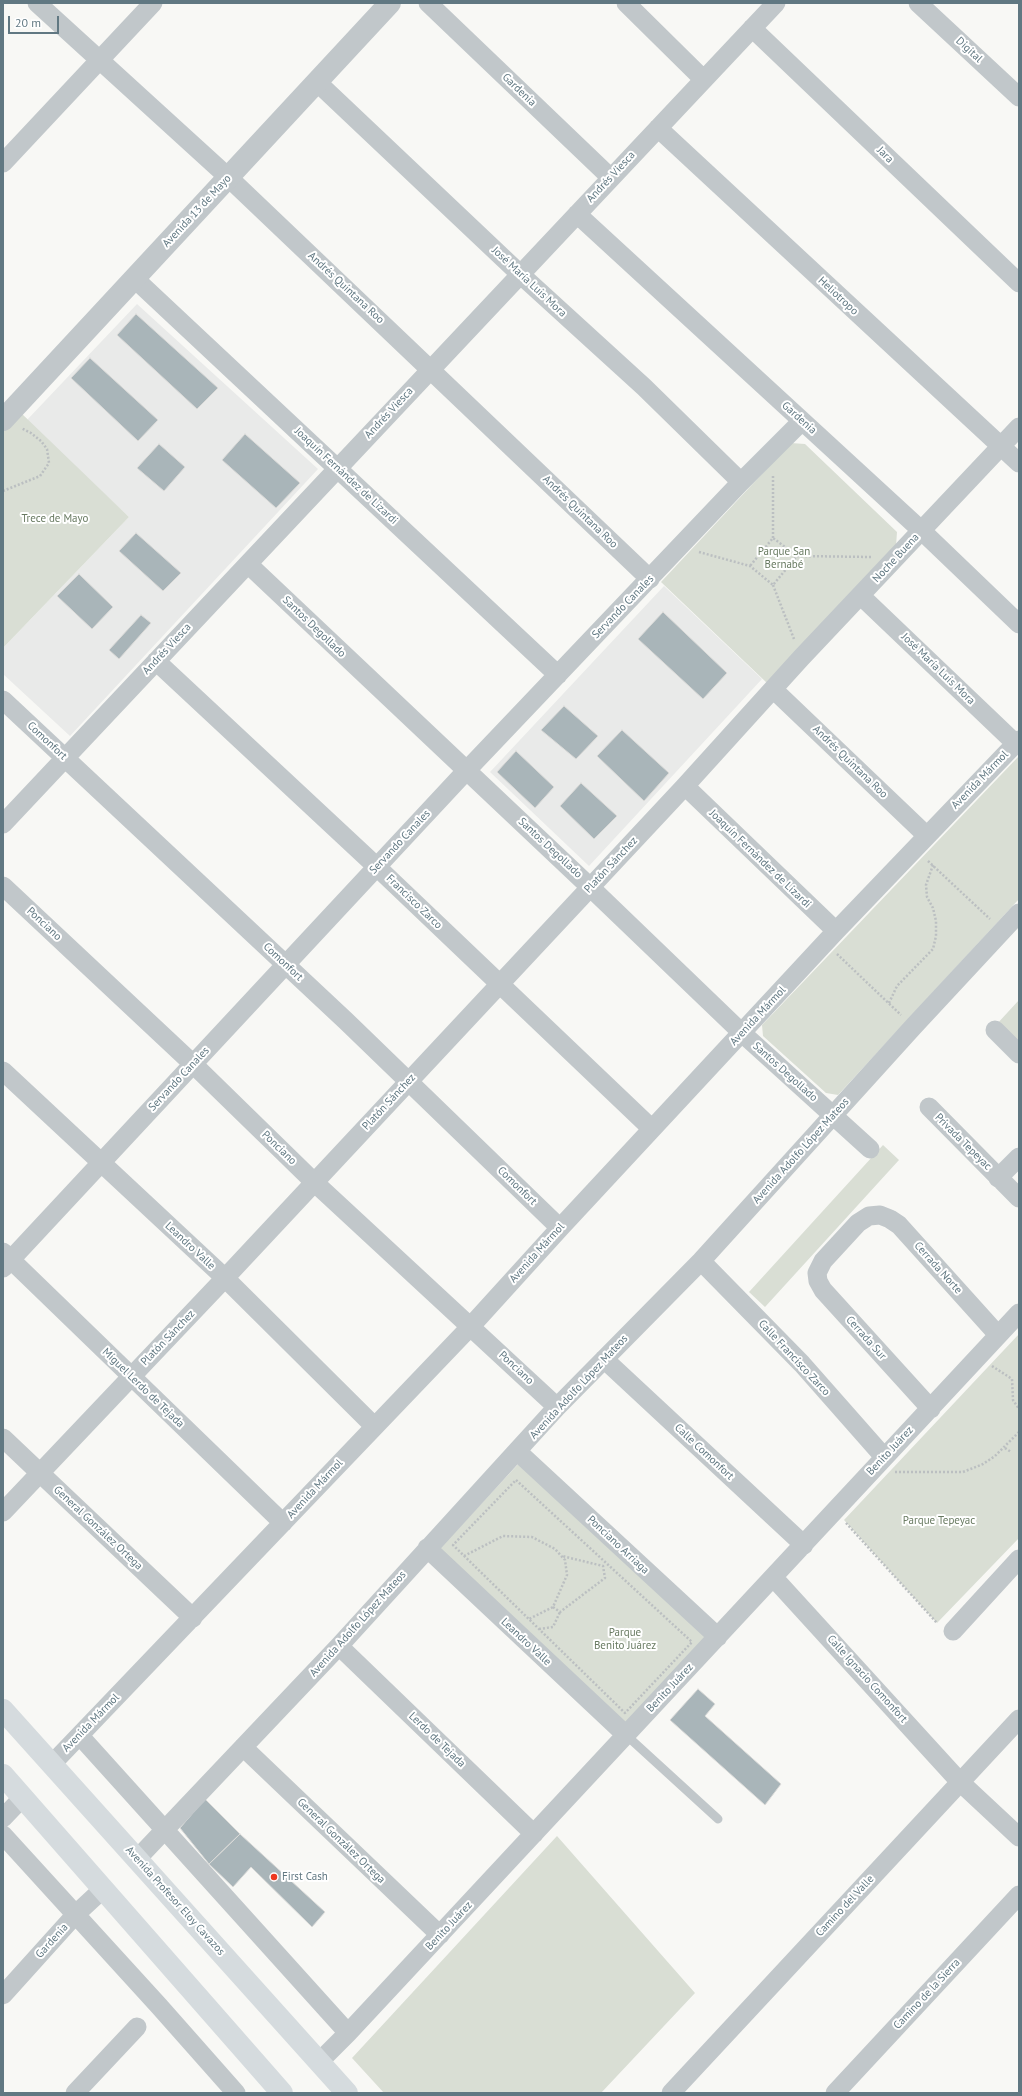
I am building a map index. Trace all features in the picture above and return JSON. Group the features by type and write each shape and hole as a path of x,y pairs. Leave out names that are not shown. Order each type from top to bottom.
{"main road":[{"name":"Avenida Profesor Eloy Cavazos","path":"3,1710 346,2093"},
{"path":"3,1775 282,2093"}],"street":[{"name":"Andrés Quintana Roo","path":"37,3 228,177 431,368 650,579"},
{"path":"3,164 153,3"},
{"name":"Avenida 13 de Mayo","path":"9,423 134,278 390,3"},
{"name":"Gardenia","path":"428,3 611,178"},
{"path":"626,3 704,79"},
{"name":"Andrés Viesca","path":"3,824 776,3"},
{"name":"Digital","path":"918,3 1019,97"},
{"name":"Jara","path":"752,28 1019,282"},
{"name":"José María Luis Mora","path":"317,82 520,274 644,388 742,482"},
{"name":"Heliotropo","path":"658,128 1019,463"},
{"name":"Gardenia","path":"577,214 922,530 1019,624"},
{"name":"Joaquín Fernández de Lizardi","path":"134,278 558,675"},
{"name":"Servando Canales","path":"6,1260 287,965 377,867 680,546 802,421"},
{"name":"Noche Buena","path":"773,689 1019,428"},
{"name":"Santos Degollado","path":"248,564 468,770 742,1033 870,1149"},
{"name":"José María Luis Mora","path":"861,596 1017,741"},
{"name":"Francisco Zarco","path":"156,661 500,983 652,1129"},
{"name":"Andrés Quintana Roo","path":"773,689 920,842"},
{"name":"Platón Sánchez","path":"3,1512 225,1278 685,786 773,689"},
{"name":"Comonfort","path":"3,700 287,965 560,1228"},
{"name":"Avenida Mármol","path":"52,1764 471,1326 560,1228 831,937 1017,741"},
{"name":"Joaquín Fernández de Lizardi","path":"685,786 831,937"},
{"name":"Ponciano","path":"3,886 193,1064 314,1182 557,1407"},
{"name":"Avenida Adolfo López Mateos","path":"137,1860 242,1747 339,1646 427,1548 518,1452 557,1407 701,1261 913,1027 1019,913"},
{"path":"995,1030 1019,1054"},
{"name":"Leandro Valle","path":"3,1071 225,1278 374,1426"},
{"name":"Privada Tepeyac","path":"928,1107 1019,1198"},
{"path":"998,1178 1019,1157"},
{"name":"Cerrada Norte","path":"869,1216 880,1215 899,1225 998,1335"},
{"name":"Cerrada Sur","path":"869,1216 858,1223 823,1261 817,1273 818,1281 823,1290 931,1408"},
{"name":"Miguel Lerdo de Tejada","path":"6,1260 131,1376 283,1523"},
{"name":"Calle Francisco Zarco","path":"701,1261 802,1364 889,1462"},
{"name":"Benito Juárez","path":"319,2062 348,2034 773,1576 889,1462 931,1408 1019,1313"},
{"name":"Calle Comonfort","path":"604,1359 804,1545"},
{"name":"General González Ortega","path":"3,1438 193,1618"},
{"name":"Ponciano Arriaga","path":"518,1452 718,1637"},
{"name":"Leandro Valle","path":"427,1548 626,1735"},
{"path":"948,1624 1019,1559"},
{"name":"Calle Ignacio Comonfort","path":"773,1576 960,1782 1019,1837"},
{"name":"Lerdo de Tejada","path":"339,1646 534,1834"},
{"name":"Camino del Valle","path":"671,2093 1019,1719"},
{"path":"80,1736 348,2034"},
{"name":"General González Ortega","path":"242,1747 440,1935"},
{"path":"3,1818 23,1797"},
{"path":"3,1835 76,1914 236,2093"},
{"name":"Gardenia","path":"3,1995 76,1914 103,1889"},
{"name":"Camino de la Sierra","path":"835,2093 1019,1896"},
{"path":"78,2092 137,2027"}],"lane":[{"path":"626,1735 718,1819"}],"path":[{"path":"3,491 40,476 49,463 47,450 41,441 31,433 9,423"},
{"path":"750,566 773,538 773,450"},
{"path":"773,538 797,556 897,557"},
{"path":"680,546 750,566 773,585 801,658"},
{"path":"773,585 797,556"},
{"path":"920,842 933,865 1002,931"},
{"path":"889,1003 897,986 933,949 936,936 936,921 933,908 927,897 926,885 933,865"},
{"path":"831,937 889,1003 913,1027"},
{"path":"995,1360 990,1365 1012,1379 1013,1400 1019,1409"},
{"path":"889,1462 889,1473 963,1472 983,1464 1005,1448 1019,1432"},
{"path":"1005,1448 1011,1452"},
{"path":"516,1480 692,1642 625,1713 464,1556 453,1546 516,1480"},
{"path":"844,1520 938,1623 948,1624"},
{"path":"464,1556 503,1536 532,1537 555,1549 565,1560 567,1574 553,1607 528,1619"},
{"path":"538,1629 553,1627 560,1612 605,1578 603,1566 562,1556"},
{"path":"553,1607 560,1612"}],"shaded area":[{"path":"137,304 318,469 70,736 3,674 3,648 129,517 26,421"},
{"path":"664,586 762,679 589,866 490,772"}],"green space":[{"name":"Trece de Mayo","path":"20,412 129,517 3,648 3,429"},
{"name":"Parque San Bernabé","path":"791,443 805,444 897,532 896,546 767,683 661,582"},
{"path":"1019,756 1019,899 838,1095 826,1093 763,1036 762,1025"},
{"path":"1019,1000 1019,1048 996,1025"},
{"path":"883,1145 899,1160 765,1307 749,1292"},
{"name":"Parque Tepeyac","path":"1019,1334 1019,1538 937,1623 844,1520"},
{"name":"Parque Benito Juárez","path":"522,1460 718,1637 626,1728 440,1548"},
{"path":"557,1836 695,1993 601,2093 384,2093 352,2058"}],"building":[{"path":"136,314 218,388 197,409 117,335"},
{"path":"90,358 158,420 138,441 71,378"},
{"path":"245,434 300,483 276,508 222,460"},
{"path":"159,444 185,467 164,491 137,468"},
{"path":"136,533 181,573 163,591 119,551"},
{"path":"79,574 113,607 92,629 57,596"},
{"path":"663,612 727,673 703,699 638,639"},
{"path":"141,615 151,623 119,659 109,650"},
{"path":"564,706 598,736 576,759 541,730"},
{"path":"622,730 669,773 644,801 597,756"},
{"path":"516,751 554,787 535,808 497,772"},
{"path":"581,783 617,816 594,839 560,806"},
{"path":"698,1689 715,1704 705,1716 781,1784 765,1805 670,1720"},
{"path":"205,1799 240,1834 209,1864 180,1828"},
{"name":"First Cash","path":"240,1834 325,1912 312,1927 251,1867 233,1887 209,1864"}],"place":[{"name":"First Cash","path":"274,1877"}]}
